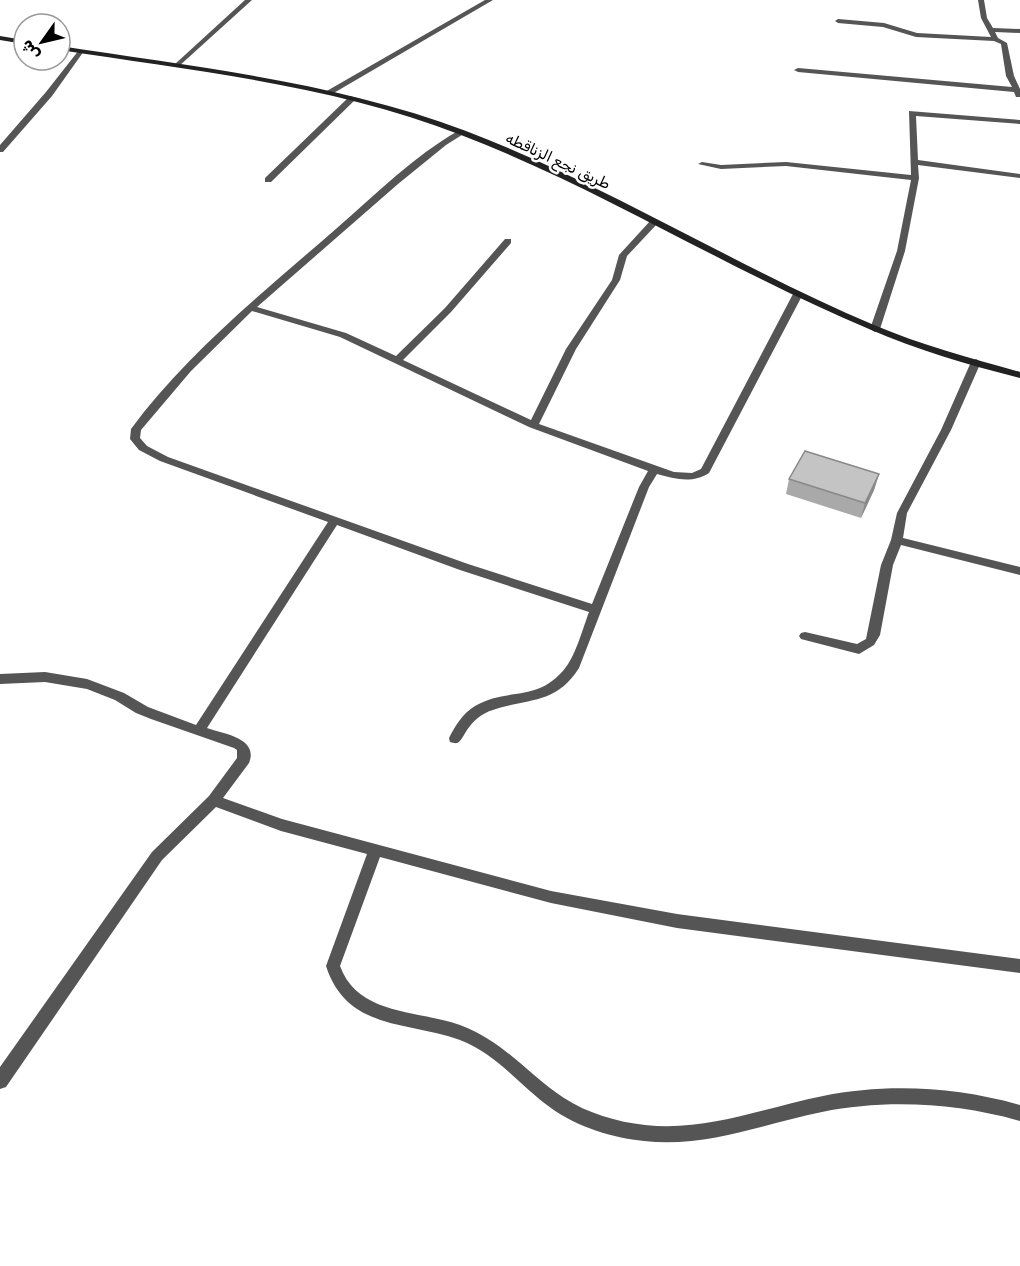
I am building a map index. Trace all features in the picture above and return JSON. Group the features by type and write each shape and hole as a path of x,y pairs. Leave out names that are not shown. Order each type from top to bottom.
{"street":[{"path":"176,66 249,0"},
{"path":"329,92 490,0"},
{"path":"981,0 984,18 994,39"},
{"path":"838,21 884,25 916,35 994,39 1004,43 1010,76 1018,93"},
{"path":"991,30 1020,31"},
{"name":"طريق نجع الزناقطه","path":"72,50 329,92 461,133 549,170 798,294 875,329 1020,375"},
{"path":"0,150 49,94 81,51"},
{"path":"798,70 1018,93"},
{"path":"268,180 353,98"},
{"path":"875,329 901,251 915,178 911,115 913,112 1020,122"},
{"path":"461,133 443,143 395,182 250,308 173,386 136,429 135,439 143,448 164,459 464,567 597,610"},
{"path":"914,162 1020,176"},
{"path":"702,164 721,167 786,164 915,178"},
{"path":"533,425 571,349 616,280 623,255 654,222"},
{"path":"398,360 448,310 508,241"},
{"path":"250,308 343,335 533,425 654,469 682,477 692,477 705,471 798,294"},
{"path":"806,636 859,649 870,642 874,635 886,565 897,540 902,513 946,430 976,362"},
{"path":"455,738 469,718 490,705 534,698 562,683 573,668 644,488 654,469"},
{"path":"199,731 335,520"},
{"path":"897,540 1020,571"},
{"path":"0,1081 158,856 214,800 240,767 245,754 239,744 141,710 95,686 60,676 29,675 1,682"},
{"path":"214,800 281,825 375,852 551,897 677,921 1020,966"},
{"path":"375,852 333,966 342,986 357,1000 381,1013 459,1032 478,1041 520,1069 548,1096 570,1111 644,1133 675,1134 719,1129 825,1103 919,1095 1003,1107 1020,1113"}],"building":[{"path":"805,451 879,474 865,503 789,479"}]}
